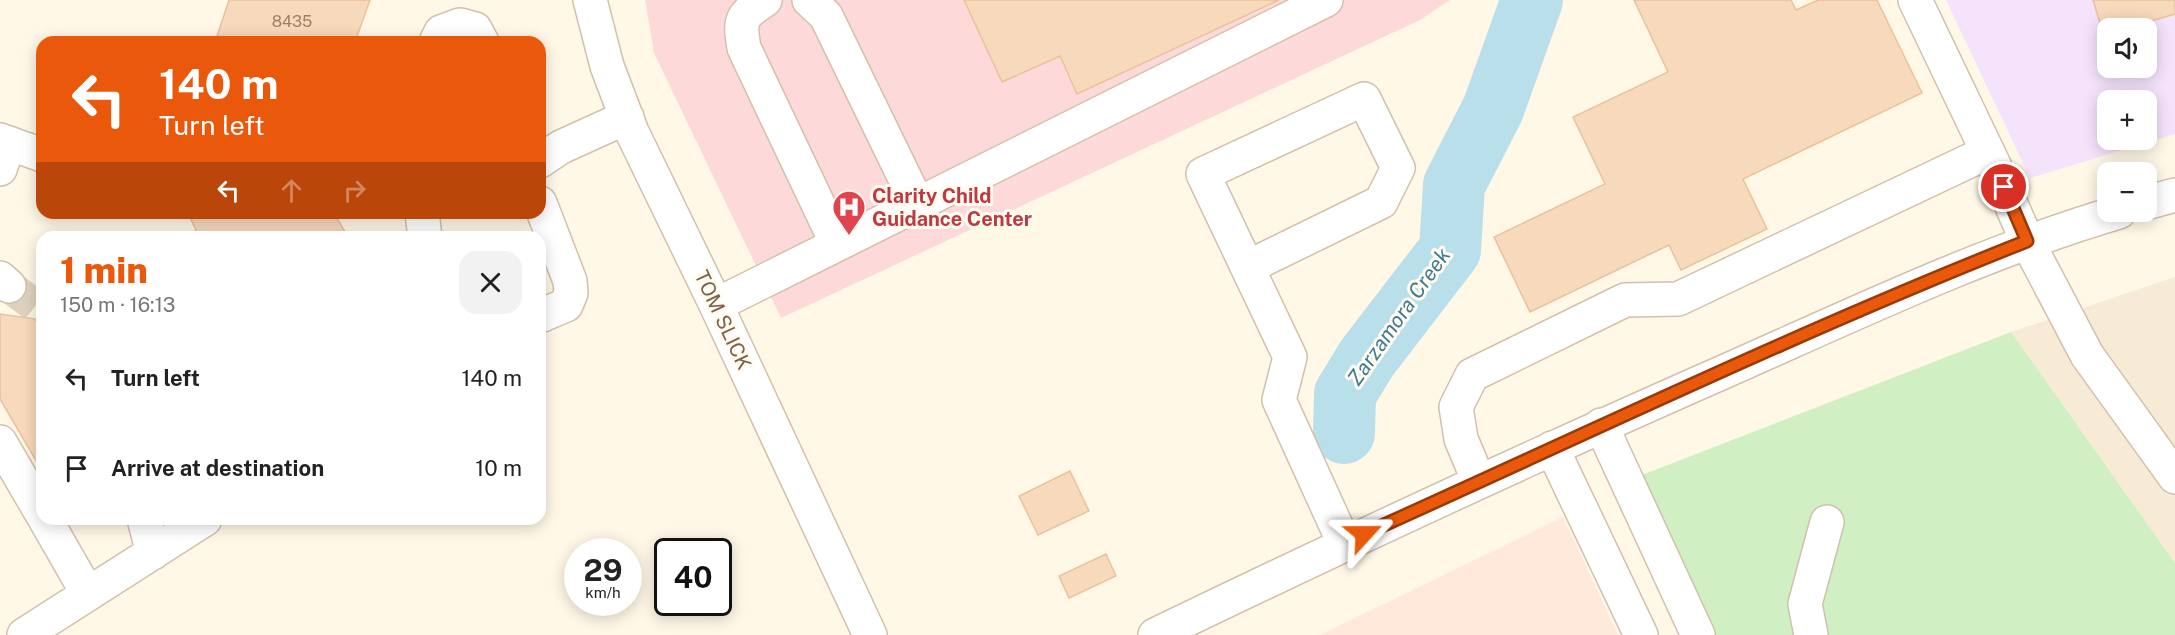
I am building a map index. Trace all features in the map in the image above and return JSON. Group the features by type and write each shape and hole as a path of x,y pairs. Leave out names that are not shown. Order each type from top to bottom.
{"street":[{"name":"TOM SLICK","path":"590,0 607,66 627,117 870,635"},
{"path":"765,0 746,13 740,27 744,48 837,244"},
{"path":"809,0 826,16 917,203"},
{"path":"716,305 1326,0"},
{"path":"1915,0 1988,152 2027,241 2087,355 2175,477"},
{"path":"1248,267 1381,202 1398,168 1364,99 1203,174 1290,357 1279,400 1344,543"},
{"path":"546,157 561,147 627,117"},
{"path":"3,150 36,154"},
{"path":"1479,482 1461,440 1456,407 1472,375 1625,300 1678,299 1988,152"},
{"path":"2157,200 2175,195"},
{"path":"546,219 570,281 571,292 566,305 546,313"},
{"path":"1155,635 1344,543 1601,425 1937,277 2027,241 2097,219"},
{"path":"1601,425 1698,635"},
{"path":"0,442 36,504"},
{"path":"1552,448 1641,635"},
{"path":"1811,635 1805,604 1827,522"},
{"path":"48,525 88,594"},
{"path":"146,525 153,553"},
{"path":"24,635 196,525"}],"shaded area":[{"name":"Clarity Child Guidance Center","path":"645,0 1450,0 1420,20 781,318 654,53"},
{"path":"1946,0 2175,0 2175,134 2157,139 2157,90 2097,90 2097,150 2122,150 2030,178"},
{"path":"2175,277 2175,563 2011,332"},
{"path":"1563,517 1618,635 1320,635"}],"green space":[{"path":"2011,332 2175,563 2175,635 1715,635 1642,475"}],"building":[{"path":"229,0 370,0 357,36 217,36"},
{"path":"964,0 1279,0 1077,94 1060,56 1002,82"},
{"path":"1634,0 1791,0 1796,10 1818,0 1877,0 1922,93 1743,179 1767,229 1681,270 1669,245 1530,312 1494,237 1605,184 1573,117 1668,72"},
{"path":"2093,0 2175,0 2175,14 2157,19 2098,18"},
{"path":"191,219 338,219 344,231 196,231"},
{"path":"0,314 35,319 36,461 0,399"},
{"path":"1070,471 1089,511 1038,535 1019,496"},
{"path":"1106,554 1116,576 1069,598 1059,576"}],"waterway":[{"name":"Zarzamora Creek","path":"1344,433 1345,394 1367,358 1450,250 1454,185 1493,109 1532,0"}],"tunnel":[{"path":"9,286 36,306"}],"place":[{"name":"Clarity Child Guidance Center","path":"849,236"}],"route":[{"path":"1364,534 1601,425 1937,277 2027,241 2004,187"}]}
